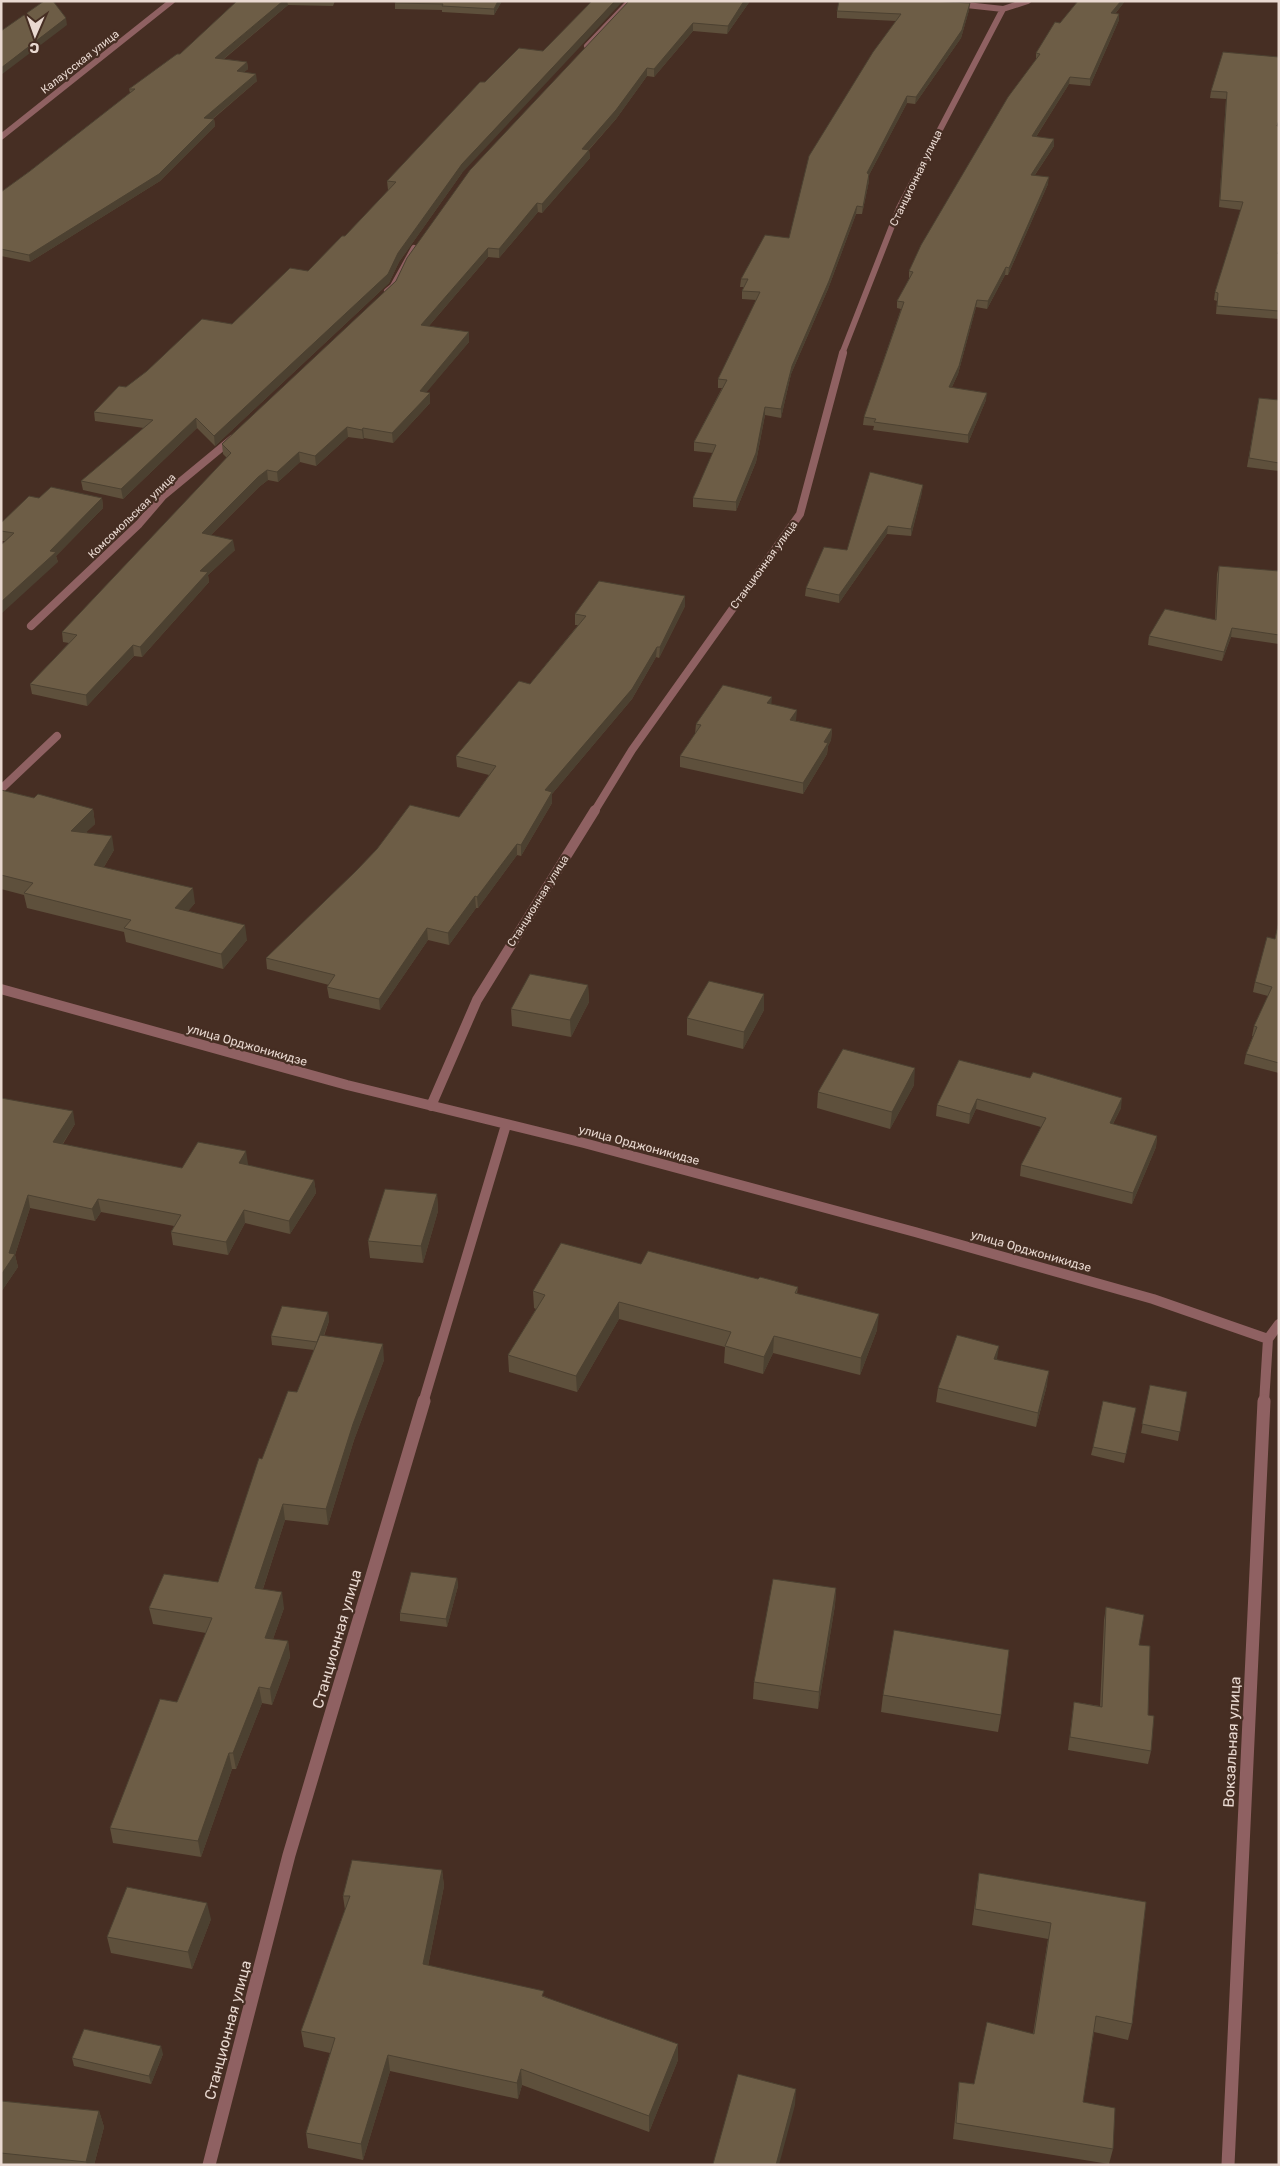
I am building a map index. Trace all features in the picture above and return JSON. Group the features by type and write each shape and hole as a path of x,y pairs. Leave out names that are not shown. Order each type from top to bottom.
{"street":[{"name":"Калаусская улица","path":"1,137 172,1"},
{"path":"579,54 630,1"},
{"path":"949,4 1003,9 1028,1"},
{"name":"Станционная улица","path":"431,1106 477,1000 632,750 800,514 844,348 892,225 899,208 1003,9"},
{"path":"378,299 393,286 402,265 420,240"},
{"name":"Комсомольская улица","path":"31,626 139,524 163,496 235,436"},
{"path":"1,789 57,736"},
{"name":"улица Орджоникидзе","path":"1,989 347,1086 584,1143 934,1237 1153,1299 1268,1339"},
{"name":"Станционная улица","path":"209,2165 290,1855 506,1125"},
{"path":"1268,1339 1279,1324"},
{"name":"Вокзальная улица","path":"1228,2165 1268,1339"}],"building":[{"path":"44,1 53,1 66,18 1,68 1,31"},
{"path":"237,1 283,1 215,58 247,62 237,71 256,74 204,118 214,119 159,174 29,255 1,249 1,192 135,89 129,89 177,54 180,54"},
{"path":"395,1 498,1 494,9 442,6 443,4 395,3"},
{"path":"592,1 615,1 462,164 398,253 388,274 214,436 196,418 121,489 81,481 153,420 94,412 119,386 126,387 147,371 202,319 232,324 290,268 308,271 342,236 345,236 396,182 387,181 480,82 485,82 519,48 543,51"},
{"path":"629,1 744,1 728,26 693,23 654,69 647,68 616,110 582,149 589,150 542,204 537,203 499,249 488,248 421,325 469,332 420,391 430,393 392,433 347,427 315,456 299,452 277,472 267,470 258,477 202,533 233,540 200,571 208,572 140,647 133,645 86,695 30,684 77,635 62,632 231,453 222,444 396,281 407,258 470,170"},
{"path":"839,1 970,3 962,30 916,97 907,96 867,173 869,174 863,207 857,206 829,281 792,366 781,409 765,407 756,453 736,502 693,498 716,445 694,442 727,380 718,379 760,292 742,291 748,279 741,279 765,235 789,238 809,156 873,52 901,14 837,11"},
{"path":"1078,1 1121,1 1111,13 1119,14 1090,79 1070,77 1032,136 1054,139 1031,175 1049,177 1009,268 1006,267 988,301 977,300 959,366 949,387 987,393 968,435 874,422 876,419 864,417 904,302 897,301 913,272 909,271 921,245 1008,97 1040,54 1036,53 1055,22 1060,23"},
{"path":"1223,52 1279,57 1279,120 1277,126 1279,126 1279,311 1217,306 1218,293 1215,292 1243,202 1220,200 1227,92 1211,91"},
{"path":"1259,398 1279,400 1279,463 1249,458"},
{"path":"870,472 923,485 911,529 888,526 839,595 806,588 824,547 847,550"},
{"path":"51,487 102,498 50,551 56,552 1,602 1,545 14,533 1,531 1,523 29,496 39,498"},
{"path":"1219,566 1279,571 1279,635 1232,628 1224,652 1149,636 1165,609 1216,620"},
{"path":"599,581 685,596 660,647 657,647 632,689 545,790 552,792 521,845 517,844 448,933 427,928 379,999 327,987 335,975 266,958 377,849 410,805 459,817 496,766 456,756 519,681 530,684 586,616 575,614"},
{"path":"723,685 772,697 767,703 797,710 790,720 832,729 824,742 828,743 803,783 680,756 701,725 696,724"},
{"path":"1,790 34,798 38,794 93,809 71,831 112,836 94,865 193,888 175,908 245,925 221,954 124,928 131,920 24,893 33,883 1,875"},
{"path":"1279,921 1279,1063 1246,1054 1257,1027 1254,1026 1272,987 1255,982 1267,937 1275,939"},
{"path":"530,974 588,985 570,1020 511,1009"},
{"path":"709,981 764,994 744,1032 687,1018"},
{"path":"843,1049 915,1068 892,1112 818,1092"},
{"path":"959,1060 1030,1078 1033,1072 1122,1098 1110,1123 1157,1136 1133,1193 1021,1165 1046,1118 977,1099 970,1114 937,1105"},
{"path":"1,1098 73,1111 53,1142 182,1168 198,1142 246,1151 239,1163 314,1180 289,1221 244,1210 226,1242 171,1232 181,1215 98,1199 92,1209 28,1195 9,1253 15,1254 1,1275"},
{"path":"385,1189 437,1194 421,1246 368,1241"},
{"path":"561,1243 641,1264 648,1251 758,1279 760,1277 798,1287 795,1293 879,1314 861,1358 774,1336 764,1357 725,1346 731,1332 619,1302 576,1376 508,1355 545,1295 533,1291"},
{"path":"282,1306 328,1312 317,1342 271,1336"},
{"path":"320,1335 383,1344 353,1424 326,1509 283,1504 255,1588 282,1592 265,1638 288,1641 270,1689 259,1687 233,1753 229,1753 198,1841 110,1828 160,1699 177,1702 212,1618 149,1608 164,1574 218,1582 259,1458 262,1459 288,1391 297,1392"},
{"path":"957,1335 999,1346 994,1359 1049,1371 1038,1413 938,1388"},
{"path":"1150,1385 1187,1392 1180,1432 1142,1424"},
{"path":"1103,1401 1136,1408 1126,1454 1093,1447"},
{"path":"411,1572 457,1578 446,1619 400,1613"},
{"path":"773,1579 836,1588 819,1692 754,1682"},
{"path":"1106,1607 1144,1615 1139,1645 1150,1646 1148,1715 1154,1716 1151,1751 1070,1737 1074,1702 1102,1707"},
{"path":"894,1630 1009,1650 1001,1715 883,1695"},
{"path":"352,1860 442,1870 423,1964 544,1991 542,1996 678,2044 649,2116 521,2069 517,2083 388,2055 361,2144 306,2133 335,2038 301,2031 350,1896 343,1896"},
{"path":"979,1873 1146,1902 1132,2024 1096,2016 1083,2102 1115,2108 1113,2149 956,2123 959,2082 974,2084 987,2022 1034,2034 1051,1923 975,1909"},
{"path":"127,1887 207,1903 188,1952 107,1937"},
{"path":"84,2029 161,2046 149,2076 72,2058"},
{"path":"738,2074 796,2089 776,2165 713,2164"},
{"path":"1,2101 99,2111 86,2162 1,2153"}]}
